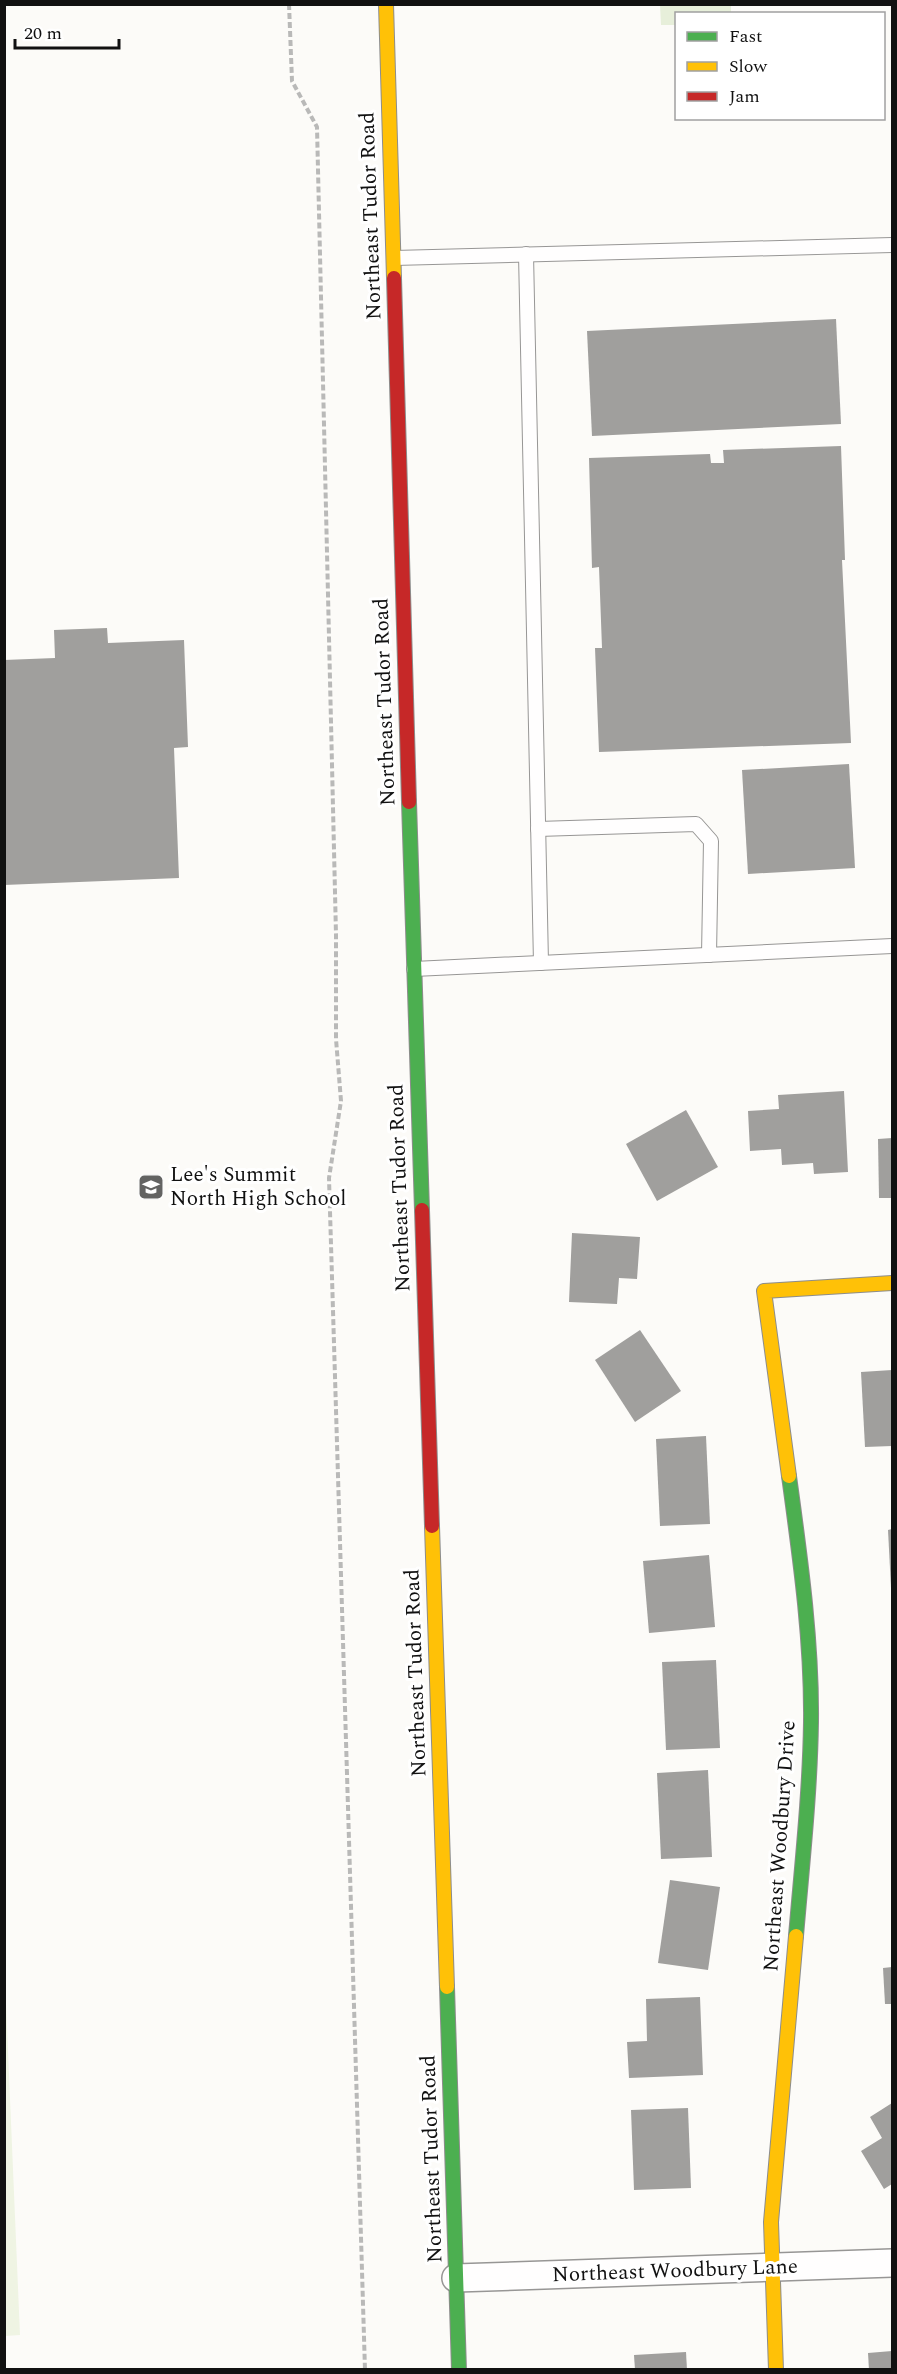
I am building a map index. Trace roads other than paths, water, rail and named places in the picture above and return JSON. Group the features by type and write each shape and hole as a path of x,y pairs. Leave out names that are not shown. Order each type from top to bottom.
{"street":[{"name":"Northeast Tudor Road","path":"386,4 459,2370"},
{"name":"Northeast Woodbury Drive","path":"776,2370 771,2222 807,1813 810,1720 807,1634 798,1544 764,1291 892,1283"},
{"name":"Northeast Woodbury Lane","path":"456,2278 892,2263"}],"lane":[{"path":"394,258 892,245"},
{"path":"526,254 542,963"},
{"path":"538,829 696,824 711,841 709,955"},
{"path":"414,969 892,946"}],"place":[{"name":"Lee's Summit North High School","path":"151,1187"}]}
